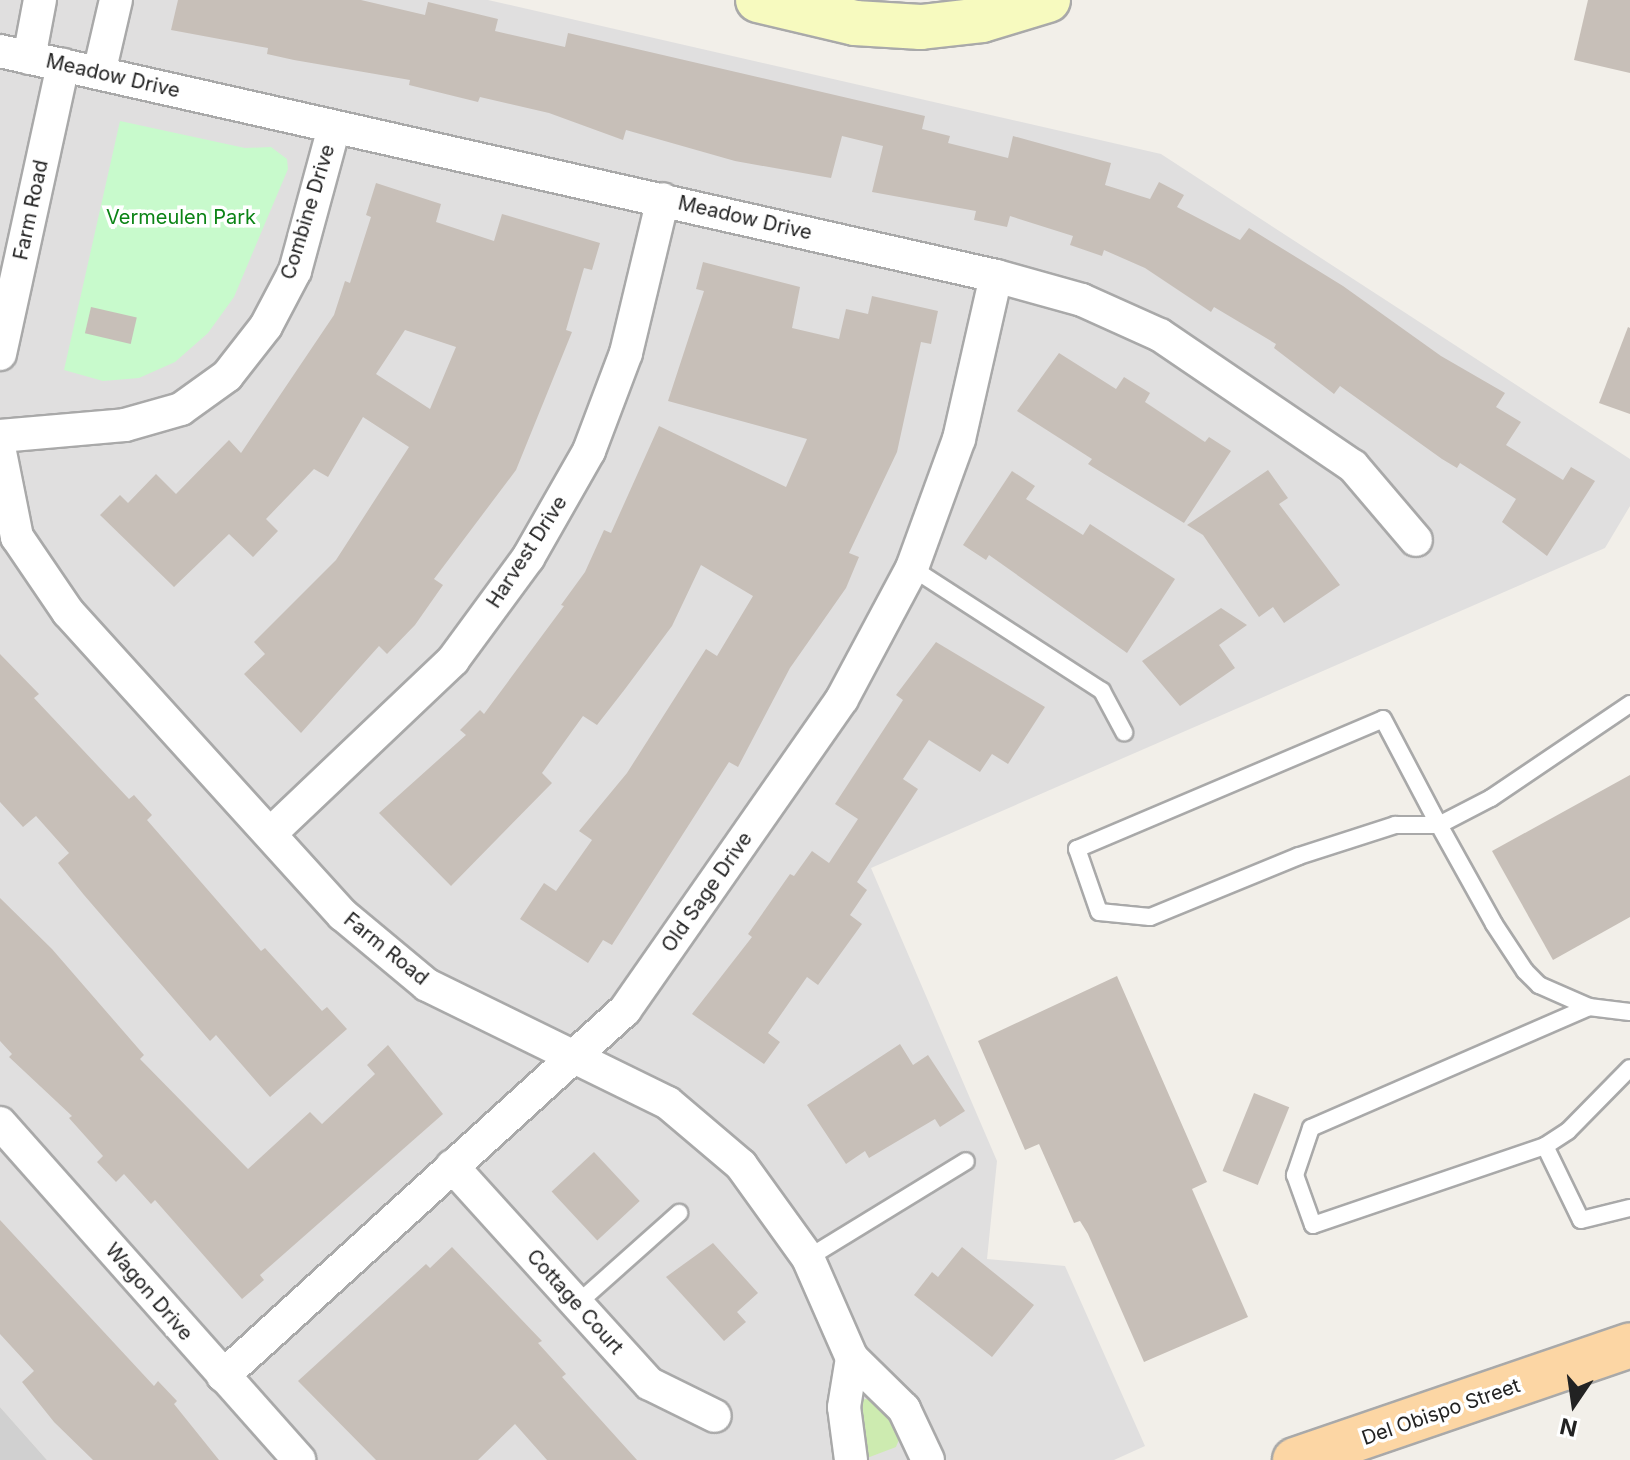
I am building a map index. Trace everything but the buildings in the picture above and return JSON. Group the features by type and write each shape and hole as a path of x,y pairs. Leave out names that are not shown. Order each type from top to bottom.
{"main road":[{"name":"Del Obispo Street","path":"1295,1460 1630,1345"}],"street":[{"path":"14,54 40,0"},
{"path":"99,73 116,0"},
{"path":"758,0 855,23 921,27 982,20 1048,0"},
{"name":"Meadow Drive","path":"14,54 663,199 996,276 1082,300 1160,335 1353,466 1416,540"},
{"name":"Farm Road","path":"0,354 63,65"},
{"name":"Combine Drive","path":"0,436 125,425 181,409 227,376 266,326 295,271 334,127"},
{"name":"Harvest Drive","path":"271,833 453,660 528,558 600,423 626,353 663,199"},
{"name":"Old Sage Drive","path":"223,1376 625,1010 833,712 912,568 959,439 996,276"},
{"name":"Farm Road","path":"0,452 17,537 68,612 343,915 427,985 668,1103 741,1165 808,1258 852,1358 904,1409 928,1460"},
{"name":"Wagon Drive","path":"0,1123 299,1460"},
{"name":"Cottage Court","path":"452,1166 650,1384 715,1416"},
{"path":"851,1460 844,1407 852,1358"}],"lane":[{"path":"912,568 1102,691 1124,732"},
{"path":"1630,704 1491,798 1439,825 1395,825 1340,843 1150,917 1099,912 1077,849 1383,719 1439,825 1525,971 1539,985 1589,1007 1630,1012"},
{"path":"1589,1007 1311,1128 1295,1175 1313,1225 1545,1146 1568,1131 1630,1068"},
{"path":"1545,1146 1581,1220 1630,1208"},
{"path":"808,1258 966,1161"},
{"path":"577,1304 679,1213"}],"shaded area":[{"path":"0,0 488,0 1161,154 1630,459 1630,506 1605,548 871,868 997,1161 987,1259 1065,1266 1145,1446 1114,1460 47,1460 0,1407"},
{"path":"0,1407 47,1460 0,1460"}],"green space":[{"name":"Vermeulen Park","path":"120,121 245,148 271,147 287,159 288,169 234,297 208,333 175,362 139,378 103,381 64,370"},
{"path":"876,1397 900,1437 896,1447 867,1458 858,1451 855,1425 861,1400"}]}
